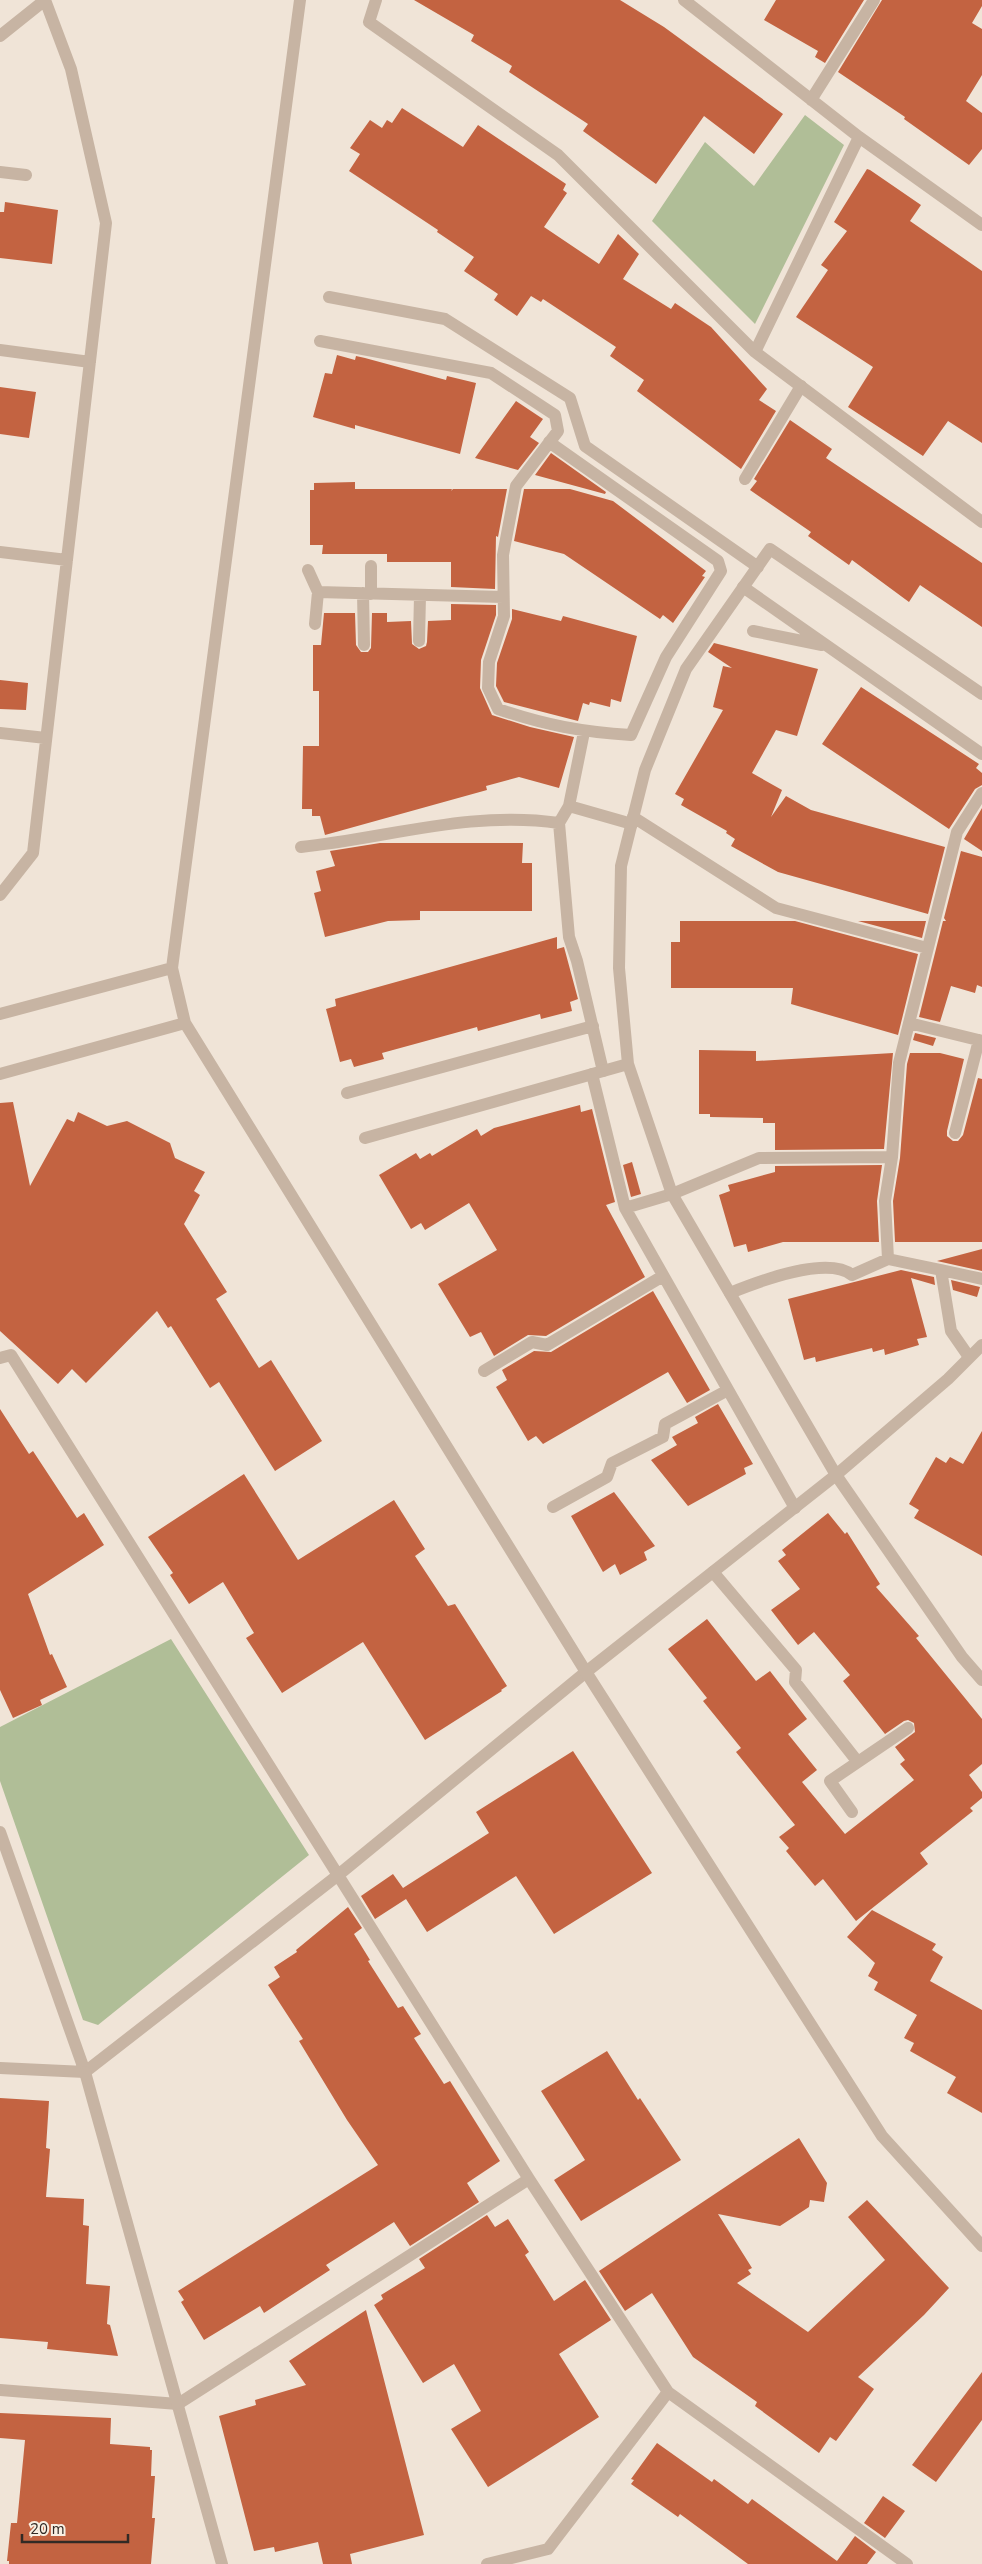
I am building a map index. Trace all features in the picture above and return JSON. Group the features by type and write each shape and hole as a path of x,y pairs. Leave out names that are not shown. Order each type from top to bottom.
{"street":[{"path":"0,36 45,0 71,69 106,223 33,853 0,895"},
{"path":"300,0 172,968 185,1023 586,1672 882,2136 982,2246"},
{"path":"376,0 369,22 558,155 755,352 982,522"},
{"path":"684,0 859,137 982,226"},
{"path":"812,100 874,0"},
{"path":"755,352 859,137"},
{"path":"0,172 26,175"},
{"path":"329,297 445,319 570,398 585,446 758,567"},
{"path":"320,341 491,372 555,415 558,431 549,442 516,486 503,555 504,616 490,662 488,688 498,710 584,732 632,735 666,657 722,571 718,561 549,442"},
{"path":"0,350 90,362"},
{"path":"745,479 801,386"},
{"path":"982,694 770,549 686,669 645,770 621,866 619,959 628,1064 672,1194 836,1476 962,1657 982,1680"},
{"path":"0,552 67,560"},
{"path":"364,646 367,594 371,566"},
{"path":"308,570 318,592 315,624"},
{"path":"743,587 982,754"},
{"path":"318,592 504,597"},
{"path":"419,641 420,595"},
{"path":"753,631 827,646"},
{"path":"0,732 46,738"},
{"path":"584,732 569,806 559,823 569,937 593,1026 597,1072 625,1208 795,1508"},
{"path":"888,1259 885,1201 892,1157 899,1063 957,832 982,794"},
{"path":"569,806 633,821 776,908 928,948"},
{"path":"301,847 348,842 431,825 528,818 559,823"},
{"path":"0,1014 172,968"},
{"path":"0,1074 185,1023"},
{"path":"909,1023 981,1040 955,1133"},
{"path":"347,1093 593,1026"},
{"path":"365,1138 628,1064"},
{"path":"625,1208 672,1194 758,1158 892,1157"},
{"path":"730,1294 758,1281 801,1269 844,1268 852,1275 888,1259 982,1279"},
{"path":"941,1270 951,1331 969,1357"},
{"path":"484,1371 532,1342 547,1345 663,1276"},
{"path":"0,2068 85,2072 337,1876 586,1672 836,1476 948,1379 982,1345"},
{"path":"0,1358 11,1355 337,1876 529,2179 668,2392 907,2564"},
{"path":"553,1507 607,1477 612,1462 663,1437 665,1424 728,1390"},
{"path":"713,1572 796,1670 795,1682 857,1761"},
{"path":"852,1812 830,1781 908,1728"},
{"path":"0,1832 85,2072 222,2564"},
{"path":"0,2390 178,2404 529,2179"},
{"path":"487,2564 548,2549 668,2392"}],"green space":[{"path":"805,115 844,145 755,324 652,221 705,142 754,186"},
{"path":"171,1639 309,1855 98,2025 83,2020 0,1781 0,1727"}],"building":[{"path":"414,0 620,0 664,27 783,114 754,154 704,116 656,184 583,131 588,124 509,72 512,66 471,41 474,35"},
{"path":"776,0 864,0 825,63 815,57 818,51 764,20"},
{"path":"882,0 982,0 982,6 972,23 982,29 982,75 966,101 982,113 982,149 969,165 904,119 905,117 838,72"},
{"path":"402,108 463,147 478,125 566,184 563,190 567,193 544,227 599,264 618,234 639,254 623,279 671,309 675,303 711,327 767,389 759,400 776,411 741,469 637,391 644,380 610,356 616,347 543,299 541,302 531,296 517,316 494,300 498,294 464,271 474,257 437,232 438,230 349,171 360,154 350,148 370,120 382,128 387,120 392,123"},
{"path":"867,169 921,205 910,221 982,271 982,443 948,421 923,456 848,407 873,367 796,317 828,270 821,265 847,231 834,222"},
{"path":"5,202 58,210 52,264 0,258 0,212 4,212"},
{"path":"337,355 355,360 356,356 365,358 446,380 447,376 476,383 460,454 355,425 355,429 313,417 325,373 332,374"},
{"path":"0,387 36,392 29,438 0,434"},
{"path":"516,401 543,419 530,437 539,443 518,470 475,458"},
{"path":"790,420 832,449 826,458 982,563 982,627 920,585 909,602 852,560 849,565 808,536 811,532 750,490 757,481 754,479"},
{"path":"551,453 606,492 605,494 535,475"},
{"path":"355,482 355,489 452,489 451,491 453,489 507,489 498,537 496,536 495,589 451,587 451,562 387,562 387,554 322,554 323,545 310,545 310,490 314,490 314,483"},
{"path":"524,489 570,489 613,501 706,571 702,576 705,577 673,623 663,615 660,619 564,554 514,541"},
{"path":"451,604 496,605 496,615 481,660 480,688 492,715 530,727 574,737 559,788 519,777 486,786 487,790 325,835 320,816 312,816 312,809 302,809 303,746 319,746 319,691 313,691 313,645 321,645 324,613 355,613 356,645 361,652 368,652 371,648 372,613 387,613 387,622 411,621 412,644 419,649 426,646 428,621 451,620"},
{"path":"512,609 561,621 563,616 637,636 621,702 611,699 610,707 590,702 589,705 583,703 578,721 504,702 496,686 497,663 512,619"},
{"path":"714,643 818,669 797,736 776,730 752,773 782,790 771,817 786,796 811,810 945,847 928,914 778,872 731,846 735,839 726,833 727,831 681,805 684,799 675,794 723,710 713,707 723,666 732,668 708,652"},
{"path":"0,680 28,683 26,710 0,709"},
{"path":"861,687 979,764 976,768 982,773 982,785 975,789 949,829 822,744"},
{"path":"982,808 982,851 964,839"},
{"path":"380,843 523,843 522,863 532,863 532,911 420,911 420,920 388,921 325,937 314,893 321,891 316,871 335,866 330,851"},
{"path":"961,851 982,857 982,987 977,985 975,993 951,986 940,1022 919,1017 943,921 946,921 944,918"},
{"path":"680,921 795,921 918,954 898,1035 791,1004 793,988 671,988 671,942 680,942"},
{"path":"858,921 926,921 922,938"},
{"path":"557,937 557,949 564,947 578,999 570,1002 572,1011 541,1019 540,1014 478,1031 477,1027 382,1053 384,1059 354,1067 351,1059 340,1062 326,1009 336,1006 335,999"},
{"path":"915,1033 936,1038 933,1046 913,1040"},
{"path":"699,1050 756,1051 756,1061 893,1053 884,1149 775,1150 775,1123 763,1123 763,1118 710,1117 710,1114 699,1114"},
{"path":"910,1053 940,1053 964,1059 947,1131 947,1136 953,1141 958,1141 963,1135 978,1078 982,1079 982,1242 895,1242 893,1201 900,1158 907,1064"},
{"path":"13,1102 30,1186 67,1119 74,1122 78,1112 107,1126 127,1121 170,1143 175,1158 205,1172 194,1191 200,1195 184,1224 227,1292 216,1299 259,1368 271,1360 322,1441 275,1471 219,1382 210,1388 171,1326 168,1328 157,1311 86,1383 72,1369 58,1384 0,1331 0,1103"},
{"path":"580,1105 581,1112 592,1109 615,1202 606,1205 645,1277 546,1336 528,1335 494,1356 481,1332 470,1337 438,1284 497,1250 469,1203 425,1230 421,1223 411,1229 379,1175 416,1153 420,1159 430,1153 432,1156 477,1129 481,1136 494,1128"},
{"path":"632,1162 641,1194 631,1197 623,1165"},
{"path":"882,1165 877,1201 879,1242 783,1242 748,1252 746,1244 734,1247 719,1195 730,1191 728,1185 775,1172 775,1166"},
{"path":"982,1249 982,1271 937,1261"},
{"path":"901,1270 934,1277 935,1285 911,1278 927,1337 917,1339 919,1345 885,1355 884,1349 873,1352 872,1348 816,1362 815,1357 804,1360 788,1299"},
{"path":"951,1280 980,1287 977,1297 953,1290"},
{"path":"653,1291 710,1390 687,1403 668,1372 543,1444 536,1436 528,1441 496,1387 507,1380 502,1370 534,1351 551,1352"},
{"path":"718,1404 753,1464 744,1468 746,1474 688,1506 651,1460 677,1445 672,1437 698,1423 695,1417"},
{"path":"0,1409 29,1454 33,1451 77,1518 84,1513 104,1545 28,1594 50,1655 52,1654 67,1687 40,1700 42,1705 13,1718 0,1690"},
{"path":"982,1431 982,1556 914,1518 919,1510 909,1504 936,1457 946,1463 950,1457 963,1464"},
{"path":"244,1474 298,1560 394,1500 425,1549 415,1556 448,1606 455,1604 507,1686 425,1740 363,1642 282,1693 246,1638 254,1633 223,1582 189,1604 170,1575 173,1573 148,1537"},
{"path":"614,1492 655,1546 644,1552 647,1560 620,1575 615,1564 603,1572 571,1516"},
{"path":"828,1513 845,1534 847,1532 880,1584 876,1587 919,1636 916,1638 982,1719 982,1764 969,1775 982,1792 982,1798 970,1808 973,1811 920,1853 928,1864 856,1921 823,1879 815,1886 786,1851 789,1848 779,1837 795,1825 736,1752 741,1748 703,1701 707,1698 668,1649 707,1619 756,1681 770,1671 807,1719 788,1734 817,1770 802,1782 845,1834 914,1780 900,1764 905,1760 895,1747 915,1732 914,1723 908,1720 904,1721 885,1734 843,1681 850,1675 814,1632 798,1645 771,1610 800,1589 778,1561 786,1555 782,1550"},
{"path":"573,1751 652,1873 554,1934 516,1876 427,1932 406,1899 375,1919 361,1896 393,1874 403,1888 489,1833 476,1812"},
{"path":"348,1907 362,1928 354,1934 370,1960 368,1961 398,2008 403,2006 421,2034 414,2038 444,2084 450,2081 500,2161 467,2183 479,2202 410,2246 394,2222 326,2265 330,2270 264,2313 260,2306 204,2340 181,2302 184,2300 178,2291 378,2165 347,2120 299,2041 303,2039 268,1985 280,1977 274,1967 297,1952 296,1950"},
{"path":"872,1910 936,1944 932,1950 943,1957 930,1981 982,2010 982,2113 947,2093 956,2077 910,2051 914,2043 904,2038 917,2015 874,1990 878,1982 868,1976 875,1963 847,1937"},
{"path":"607,2051 638,2100 640,2098 681,2160 581,2221 554,2180 585,2160 541,2091"},
{"path":"0,2098 49,2101 46,2148 50,2149 46,2197 84,2199 83,2225 89,2226 86,2284 110,2286 107,2324 110,2325 118,2356 47,2349 48,2342 0,2338"},
{"path":"799,2138 827,2183 824,2202 810,2200 809,2207 780,2226 718,2214 752,2268 748,2270 751,2274 737,2283 808,2332 885,2260 848,2217 867,2200 949,2288 924,2315 858,2377 874,2389 836,2441 830,2437 819,2453 755,2406 757,2402 693,2357 652,2293 625,2311 599,2271"},
{"path":"487,2215 495,2227 508,2219 529,2252 525,2255 554,2301 585,2280 611,2320 559,2354 599,2417 488,2487 451,2429 481,2411 454,2364 423,2383 374,2305 383,2299 381,2295 425,2268 419,2259"},
{"path":"366,2310 424,2535 350,2554 352,2564 323,2564 318,2542 275,2552 274,2547 254,2551 219,2416 256,2405 255,2400 306,2385 289,2361"},
{"path":"982,2372 982,2420 936,2482 912,2465"},
{"path":"0,2413 111,2418 110,2444 150,2447 150,2450 152,2450 151,2476 155,2476 152,2518 155,2518 151,2564 9,2564 9,2561 7,2561 11,2523 17,2523 25,2440 0,2438"},
{"path":"657,2443 712,2482 714,2479 748,2504 752,2499 837,2561 855,2536 876,2552 867,2564 748,2564 680,2514 678,2517 631,2484 634,2480 631,2479"},
{"path":"883,2496 905,2511 885,2538 864,2523"}]}
